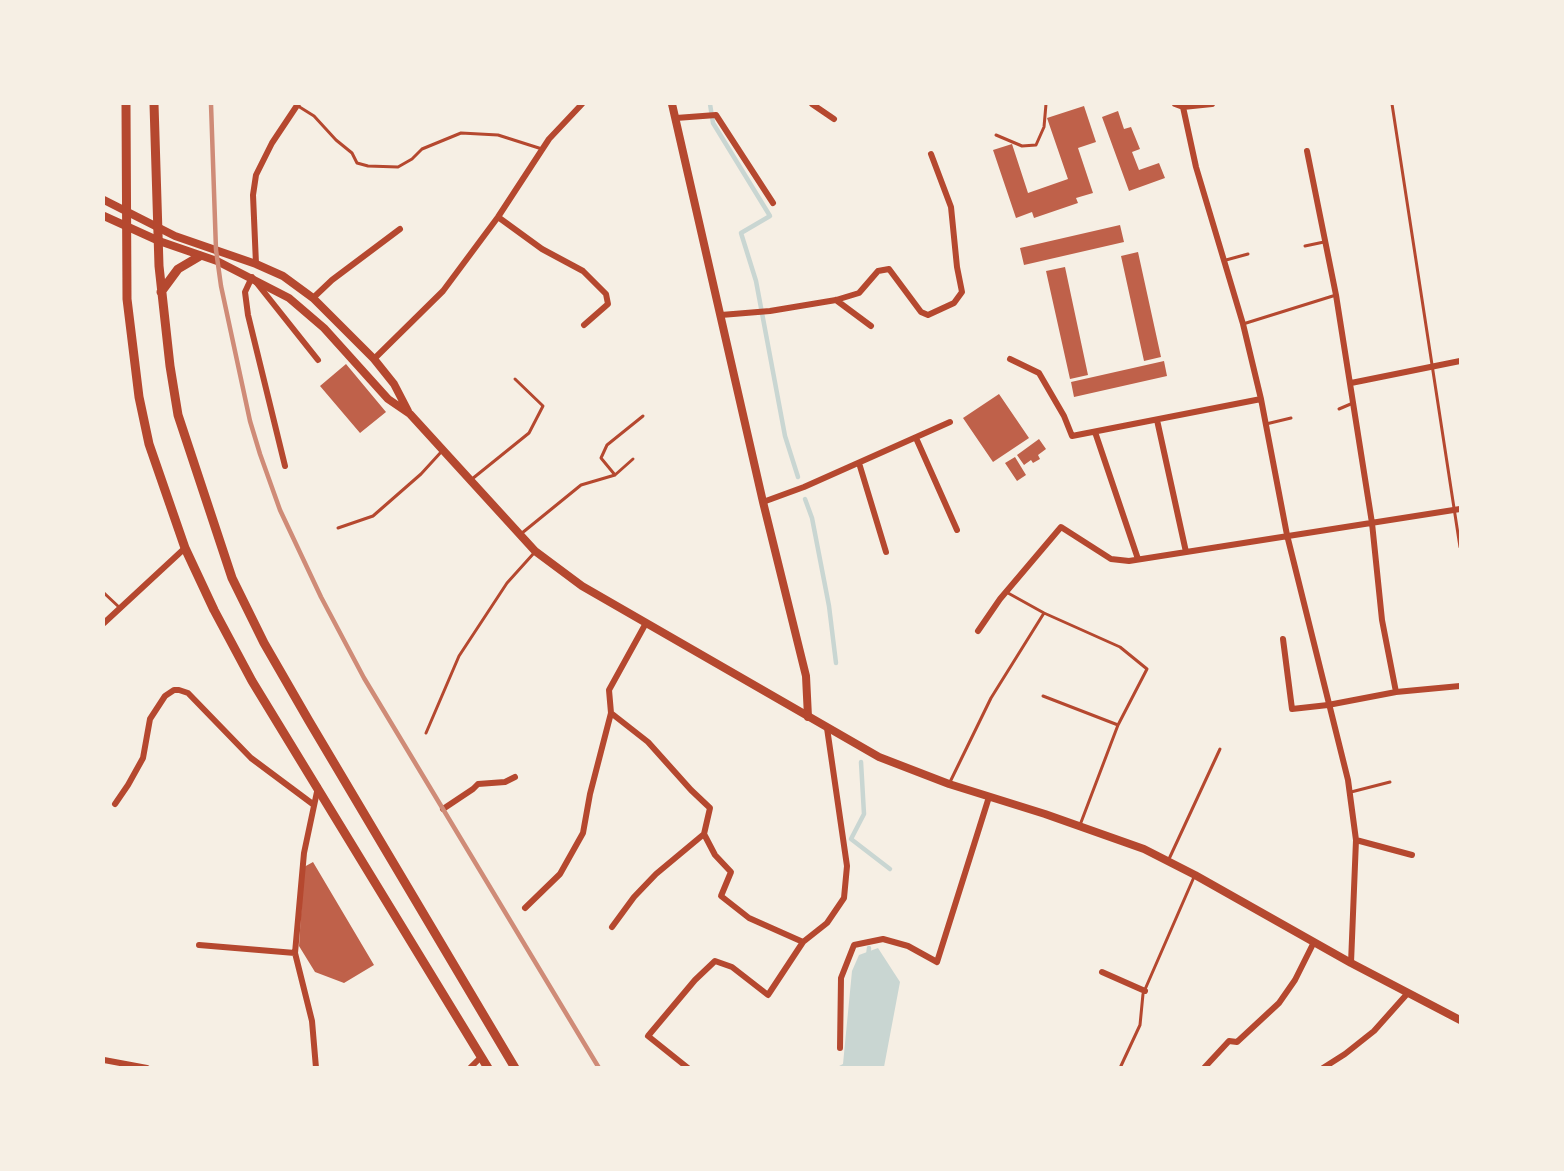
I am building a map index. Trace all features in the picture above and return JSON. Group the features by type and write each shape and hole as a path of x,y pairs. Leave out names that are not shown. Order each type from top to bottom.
{"highway":[{"path":"126,104 127,299 140,397 149,444 185,548 214,610 252,681 488,1068"},
{"path":"154,104 157,227 162,292 178,415 232,578 264,643 309,721 515,1068"},
{"path":"162,292 178,269 200,256"}],"main road":[{"path":"104,200 176,236 283,276 313,298 374,359 394,384 410,414"},
{"path":"104,216 159,241 218,261 289,298 324,328 388,399 410,414 535,552 582,586 879,757 949,784 1144,849 1195,875 1407,994 1461,1020"}],"street":[{"path":"256,264 253,203 256,175 272,143 297,104"},
{"path":"374,359 443,291 498,217 549,139 582,104"},
{"path":"672,104 763,502 806,676 808,717"},
{"path":"812,104 834,119"},
{"path":"1175,104 1183,107 1212,104"},
{"path":"1183,107 1196,167 1243,324 1261,399 1287,535 1350,793 1356,840 1351,963"},
{"path":"676,118 716,115 773,203"},
{"path":"1307,152 1351,382 1372,523 1382,621 1396,692"},
{"path":"721,315 770,311 801,304 836,300 859,293 878,271 889,269 921,312 928,315 954,303 962,292 951,207 931,154"},
{"path":"498,217 542,249 583,271 606,294 608,304 584,325"},
{"path":"313,298 332,280 400,229"},
{"path":"285,466 248,315 246,292 252,277 318,360"},
{"path":"836,300 871,326"},
{"path":"1010,358 1039,373 1064,416 1072,436 1261,399"},
{"path":"1351,382 1461,361"},
{"path":"1157,420 1186,552"},
{"path":"763,502 804,487 950,422"},
{"path":"1095,432 1138,560"},
{"path":"916,438 957,530"},
{"path":"859,463 886,552"},
{"path":"978,631 1006,592 1061,527 1111,558 1129,561 1457,510"},
{"path":"104,623 185,548"},
{"path":"525,908 560,874 583,833 590,794 611,713 609,690 646,623"},
{"path":"1283,639 1293,709 1396,692 1461,686"},
{"path":"115,804 143,758 150,719 165,696 174,690 179,690 188,693 251,758 314,805"},
{"path":"611,713 648,742 710,808 704,834 656,874 634,897 612,927"},
{"path":"688,1068 648,1036 695,980 714,961 732,967 768,996 803,942 826,922 844,898 847,866 827,728"},
{"path":"443,809 478,784 505,782 515,777"},
{"path":"316,1068 312,1021 296,953 304,853 318,786"},
{"path":"840,1048 841,978 854,945 883,939 908,946 937,962 989,797"},
{"path":"704,834 715,855 731,872 721,896 749,918 803,942"},
{"path":"1356,840 1412,855"},
{"path":"1204,1068 1229,1041 1237,1042 1280,1003 1295,980 1314,942"},
{"path":"199,945 296,953"},
{"path":"1102,972 1145,991"},
{"path":"1323,1068 1374,1031 1407,994"},
{"path":"470,1068 481,1057"},
{"path":"104,1060 147,1068"}],"lane":[{"path":"297,104 314,116 336,140 352,153 357,163 398,167 412,159 422,149 461,134 498,135 542,150"},
{"path":"996,135 1022,146 1036,145 1044,127 1046,104"},
{"path":"1392,104 1461,547"},
{"path":"1305,246 1325,242"},
{"path":"1224,260 1248,254"},
{"path":"1243,324 1336,295"},
{"path":"470,480 529,433 543,406 515,379"},
{"path":"1338,409 1353,403"},
{"path":"615,475 601,458 607,445 643,416"},
{"path":"1266,424 1291,418"},
{"path":"338,528 373,516 443,450"},
{"path":"521,535 581,485 615,475 633,459"},
{"path":"426,733 459,656 507,583 535,552"},
{"path":"104,592 120,608"},
{"path":"1006,592 1044,613 1120,647 1147,669 1118,724 1079,826"},
{"path":"949,784 991,698 1044,613"},
{"path":"1043,696 1118,724"},
{"path":"1168,862 1220,749"},
{"path":"1350,793 1389,782"},
{"path":"1120,1068 1140,1025 1145,991 1195,875"}],"shaded area":[{"path":"878,948 900,982 884,1067 837,1067 843,1064 852,971 859,955"}],"building":[{"path":"1084,106 1096,142 1078,148 1093,193 1076,198 1078,203 1034,218 1032,212 1016,218 993,150 1012,144 1028,193 1068,179 1047,118"},
{"path":"1118,111 1124,129 1131,127 1140,149 1132,152 1139,170 1159,163 1165,178 1129,191 1102,117"},
{"path":"1120,225 1124,242 1024,265 1020,248"},
{"path":"1138,252 1161,357 1144,361 1121,256"},
{"path":"1065,267 1088,375 1070,379 1046,271"},
{"path":"1164,361 1167,376 1074,397 1071,382"},
{"path":"346,364 386,412 360,433 320,386"},
{"path":"999,394 1029,438 993,462 963,418"},
{"path":"1039,439 1046,449 1038,455 1040,459 1033,463 1031,460 1024,465 1017,455"},
{"path":"1015,457 1026,475 1017,481 1005,463"},
{"path":"313,862 374,965 344,983 315,972 299,946 304,867"}],"waterway":[{"path":"710,104 713,123 770,216 741,233 756,281 785,436 798,477"},
{"path":"805,499 812,518 829,606 836,663"},
{"path":"861,762 864,814 851,839 890,869"},
{"path":"868,957 869,948"}],"railway":[{"path":"211,104 216,250 221,286 250,421 280,510 321,597 364,678 599,1068"}]}
